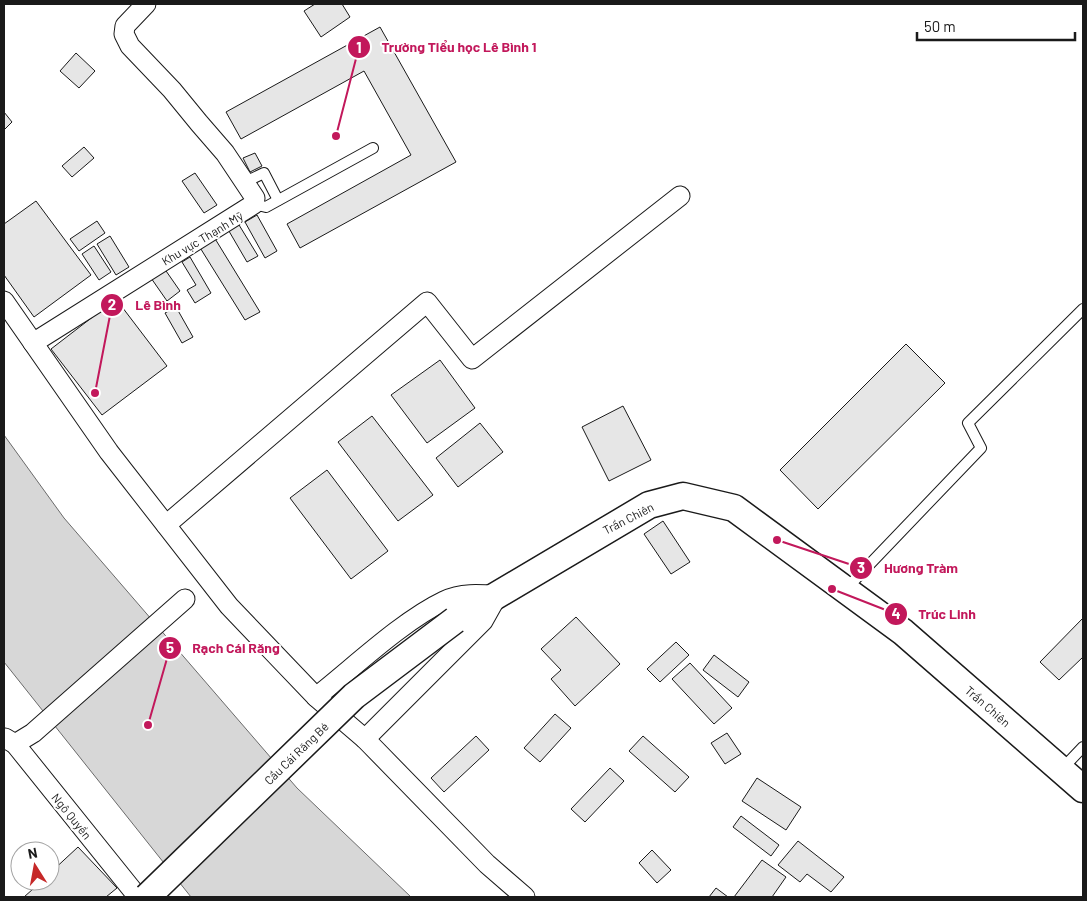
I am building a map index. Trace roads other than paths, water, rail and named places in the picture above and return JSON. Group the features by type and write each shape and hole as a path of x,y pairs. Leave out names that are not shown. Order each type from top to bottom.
{"street":[{"name":"Khu vực Thạnh Mỹ","path":"33,343 254,204 255,198 225,153 172,90 130,46 124,34 124,26 146,4"},
{"path":"166,525 427,302 472,359 680,196"},
{"path":"4,301 109,452 229,606 316,697 365,739 486,864 525,897"},
{"name":"Trần Chiên","path":"455,620 649,504 683,496 734,508 903,632 1083,789"},
{"path":"316,697 409,623 445,600 469,594 497,596 483,620 365,739"},
{"path":"9,741 33,734 185,599"},
{"name":"Cầu Cái Răng Bé","path":"147,897 354,696 455,620"},
{"name":"Ngô Quyền","path":"9,741 138,897"}],"lane":[{"path":"254,204 266,207 373,148"},
{"path":"245,182 264,173 278,200"},
{"path":"845,589 981,448 968,423 1083,309"},
{"path":"1062,770 1083,747"}],"place":[{"name":"Trường Tiểu học Lê Bình 1","path":"336,136"},
{"name":"Lê Bình","path":"95,393"},
{"name":"Hương Tràm","path":"777,540"},
{"name":"Trúc Linh","path":"832,589"},
{"name":"Rạch Cái Răng","path":"148,725"}]}
